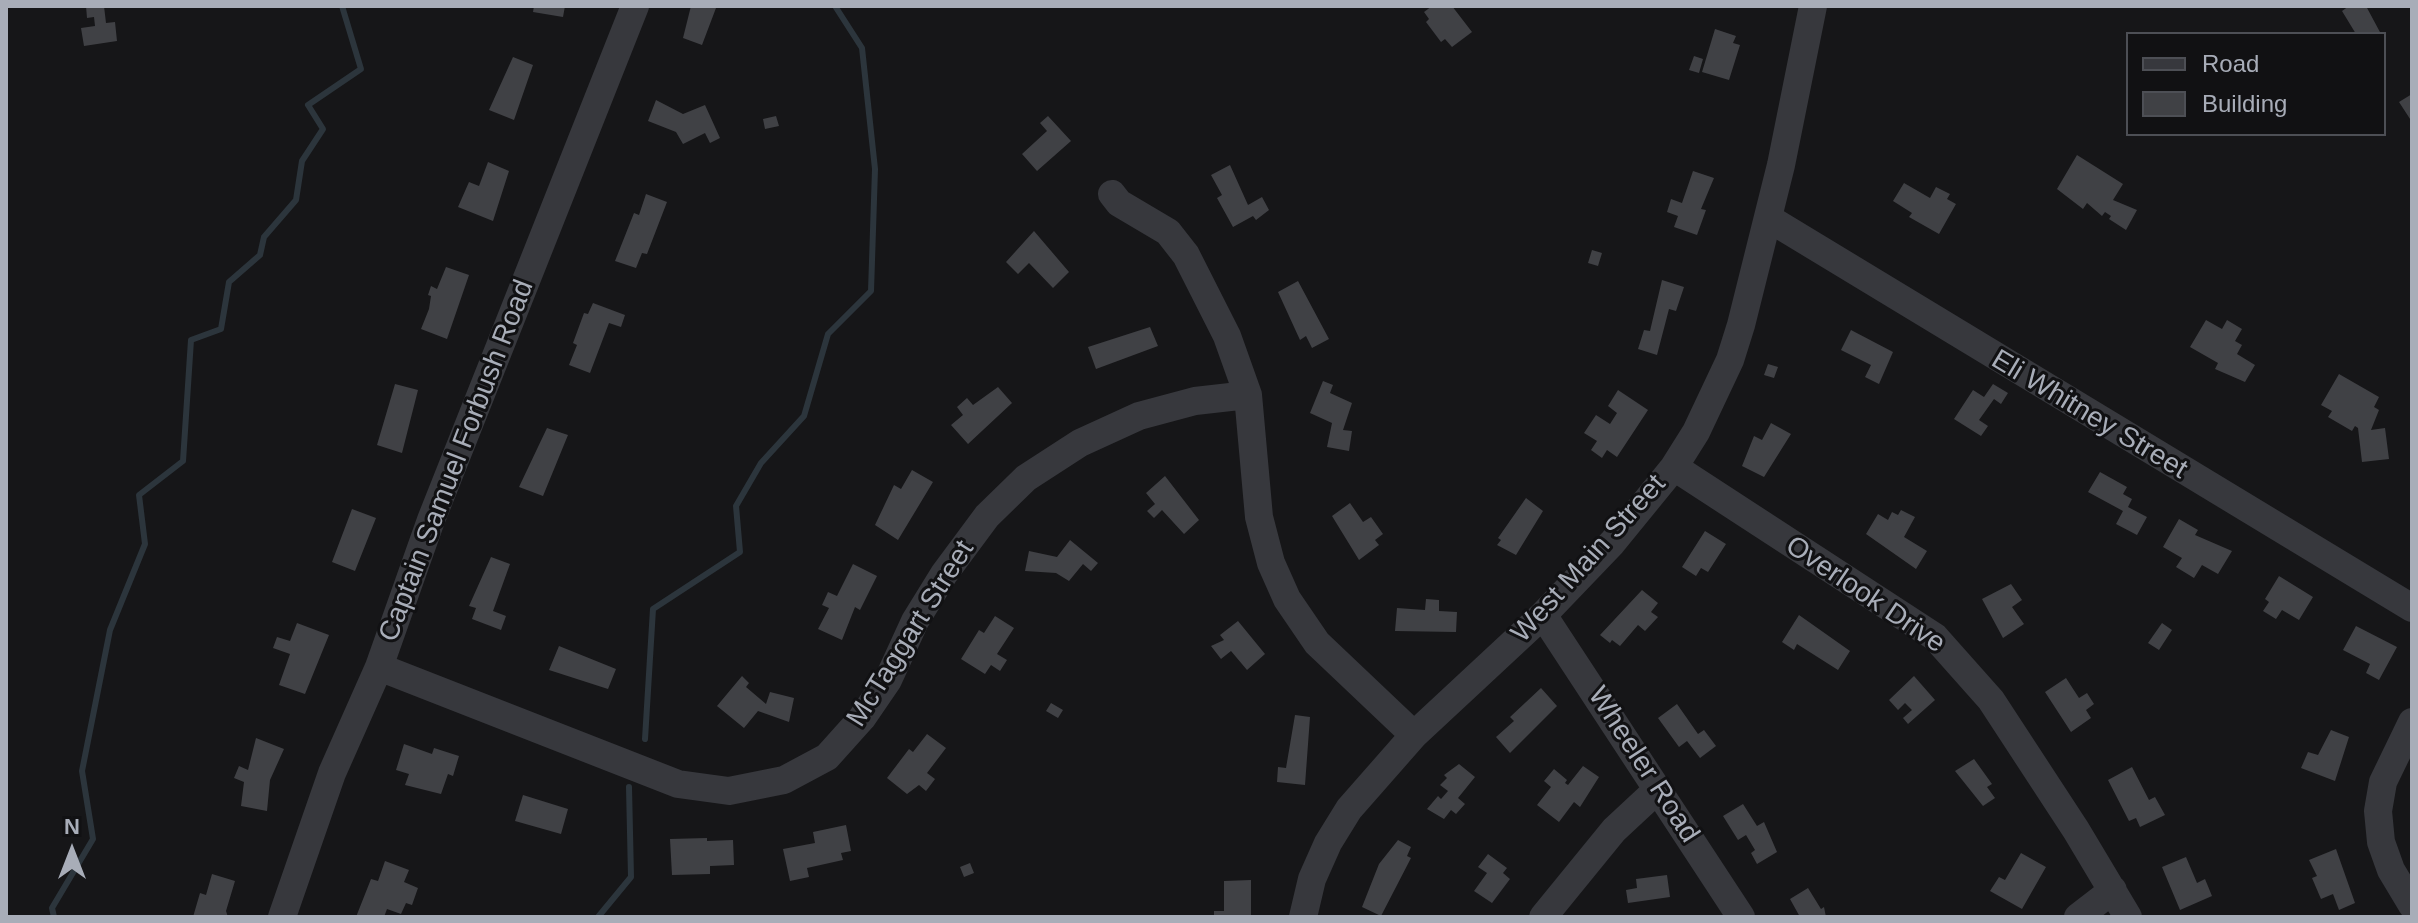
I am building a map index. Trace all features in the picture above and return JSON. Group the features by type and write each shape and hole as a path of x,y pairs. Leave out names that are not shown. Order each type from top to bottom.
{"street":[{"name":"Captain Samuel Forbush Road","path":"282,917 332,773 379,667 431,520 635,6"},
{"name":"West Main Street","path":"1303,917 1312,879 1337,825 1414,735 1543,615 1638,514 1696,432 1730,360 1768,218 1813,6"},
{"path":"1112,194 1119,203 1168,232 1186,255 1227,336 1248,395 1259,517 1271,563 1287,599 1317,643 1414,735"},
{"name":"Eli Whitney Street","path":"1768,218 2412,608"},
{"name":"McTaggart Street","path":"379,667 678,784 729,791 784,780 816,766 862,718 888,680 915,621 936,585 987,516 1026,478 1080,443 1139,416 1195,401 1248,395"},
{"name":"Overlook Drive","path":"1674,467 1935,637 1991,700 2128,917"},
{"name":"Wheeler Road","path":"1543,615 1741,917"},
{"path":"2412,722 2383,782 2378,811 2381,842 2391,870 2412,905"},
{"path":"1543,917 1614,830 1657,790"},
{"path":"2078,917 2113,890"}],"building":[{"path":"86,6 104,6 106,23 115,22 117,41 84,46 81,28 95,26 94,17 87,18"},
{"path":"534,6 565,6 563,17 533,12"},
{"path":"691,6 716,8 702,45 683,38"},
{"path":"1432,6 1452,6 1472,32 1452,47 1445,39 1441,42 1426,22 1429,19 1424,12"},
{"path":"2349,6 2366,6 2380,32 2355,32 2342,11"},
{"path":"1715,29 1736,36 1733,43 1740,45 1729,80 1702,72"},
{"path":"1694,56 1703,59 1699,73 1689,70"},
{"path":"513,57 533,65 514,120 489,110"},
{"path":"2412,94 2412,122 2399,102"},
{"path":"656,100 683,114 705,105 720,138 710,143 705,133 683,144 676,132 648,121"},
{"path":"776,116 779,126 765,129 763,119"},
{"path":"1048,116 1071,141 1037,171 1022,154 1047,131 1040,123"},
{"path":"2077,155 2123,184 2113,200 2137,210 2126,230 2109,219 2111,216 2105,212 2102,216 2087,203 2083,209 2057,189"},
{"path":"488,162 509,171 493,221 458,207 469,182 479,186"},
{"path":"1230,165 1248,205 1262,197 1269,210 1256,220 1253,216 1233,227 1217,198 1222,195 1211,175"},
{"path":"1693,171 1714,178 1701,209 1706,210 1697,235 1674,227 1678,216 1667,212 1671,199 1682,203"},
{"path":"1904,183 1930,198 1936,187 1950,194 1947,199 1956,204 1939,234 1909,217 1912,213 1893,201"},
{"path":"646,194 667,202 647,254 642,253 636,268 615,261 634,213 639,215"},
{"path":"1034,231 1069,272 1053,288 1029,263 1018,274 1006,262"},
{"path":"1592,250 1602,253 1598,266 1588,263"},
{"path":"446,267 469,275 447,339 421,329 429,309 431,286 437,289"},
{"path":"1662,280 1684,287 1676,311 1669,309 1657,355 1638,349 1644,330 1650,331"},
{"path":"1298,281 1329,339 1312,348 1306,336 1300,340 1278,292"},
{"path":"593,303 625,315 621,327 609,323 590,373 569,365 584,313 588,314"},
{"path":"2206,320 2222,329 2227,320 2242,329 2235,341 2242,345 2237,354 2255,365 2245,382 2215,369 2218,363 2190,347"},
{"path":"1150,327 1158,346 1096,369 1088,347"},
{"path":"1851,330 1893,352 1879,384 1865,377 1871,365 1841,350"},
{"path":"1768,364 1778,367 1774,378 1764,375"},
{"path":"2339,374 2379,397 2374,407 2379,410 2371,430 2385,428 2389,459 2362,462 2358,428 2355,426 2352,431 2328,417 2332,411 2321,405"},
{"path":"1323,381 1333,385 1330,393 1352,403 1343,430 1352,431 1349,451 1327,447 1332,423 1310,413"},
{"path":"395,384 418,390 402,453 377,445"},
{"path":"1993,384 2008,393 2001,404 1994,399 1979,420 1988,426 1981,436 1954,419 1973,390 1984,397"},
{"path":"998,387 1012,403 968,444 951,425 963,415 957,407 967,398 973,405"},
{"path":"1618,390 1648,410 1617,457 1607,450 1602,458 1591,450 1597,441 1584,433 1596,415 1610,424 1617,413 1608,406"},
{"path":"1771,423 1791,434 1764,477 1742,466 1754,436 1762,440"},
{"path":"547,428 568,435 543,496 519,487"},
{"path":"912,470 933,482 898,540 875,525 894,485 901,489"},
{"path":"2100,472 2127,487 2123,494 2132,499 2128,507 2147,517 2137,535 2116,524 2123,511 2088,492"},
{"path":"1165,476 1199,520 1184,534 1162,510 1154,518 1147,511 1155,504 1146,493"},
{"path":"1526,498 1543,511 1516,555 1497,545 1501,540 1498,538"},
{"path":"1350,503 1363,522 1371,517 1383,534 1375,540 1379,545 1359,560 1332,516"},
{"path":"352,509 376,518 355,571 332,562"},
{"path":"1901,510 1915,517 1904,537 1927,551 1916,569 1866,534 1878,514 1888,520 1892,512 1898,515"},
{"path":"2179,519 2198,530 2195,535 2232,551 2218,574 2202,565 2194,578 2176,567 2182,558 2163,547"},
{"path":"1705,531 1726,544 1708,572 1701,568 1696,576 1682,567"},
{"path":"1070,540 1098,563 1091,571 1083,564 1069,581 1056,573 1025,571 1029,551 1057,557"},
{"path":"491,557 510,564 493,611 506,616 501,630 472,619 476,608 469,606"},
{"path":"853,564 877,576 860,610 855,607 842,640 818,629 829,608 822,605 828,592 837,596"},
{"path":"2279,576 2313,597 2299,620 2282,610 2276,619 2263,611 2269,602 2265,599"},
{"path":"2011,584 2022,600 2012,607 2024,624 2003,638 1982,599"},
{"path":"1642,590 1658,603 1651,612 1658,617 1645,631 1638,625 1620,646 1612,640 1610,643 1600,635"},
{"path":"1426,599 1439,600 1439,611 1457,612 1456,632 1395,631 1397,608 1425,610"},
{"path":"1799,615 1850,651 1838,670 1797,644 1794,650 1782,642"},
{"path":"995,616 1014,628 997,654 1007,660 1000,671 991,665 985,674 961,659 979,630 984,633"},
{"path":"1238,621 1265,654 1247,670 1231,651 1221,659 1211,646 1224,640 1220,635"},
{"path":"297,623 329,635 305,694 279,685 290,654 273,648 277,637 290,641"},
{"path":"2162,623 2172,630 2159,650 2148,643"},
{"path":"2356,626 2397,647 2379,680 2366,673 2370,664 2343,650"},
{"path":"559,646 616,669 608,689 549,670"},
{"path":"742,676 749,683 746,687 766,704 770,692 794,698 789,722 758,711 744,728 717,706"},
{"path":"1914,676 1935,700 1908,724 1903,718 1912,710 1905,703 1898,710 1889,700"},
{"path":"2066,678 2079,698 2087,693 2094,704 2086,710 2091,718 2071,732 2045,692"},
{"path":"1541,688 1557,706 1510,753 1496,737 1514,721 1510,717"},
{"path":"1051,703 1063,710 1058,718 1046,711"},
{"path":"1677,704 1698,734 1704,730 1716,746 1700,758 1687,741 1679,747 1658,718"},
{"path":"1295,715 1310,717 1305,785 1277,782 1278,767 1286,768"},
{"path":"2331,730 2349,737 2335,781 2301,768 2308,752 2318,755"},
{"path":"927,734 946,748 927,773 935,779 926,791 919,785 907,794 887,778 909,749 913,752"},
{"path":"256,738 284,749 270,780 267,811 241,806 244,782 234,778 239,766 248,770"},
{"path":"404,744 432,754 434,748 459,756 453,776 448,774 441,794 405,785 409,774 396,770"},
{"path":"1974,759 1992,784 1987,787 1995,798 1983,806 1955,771"},
{"path":"1459,764 1475,777 1458,798 1465,804 1456,814 1451,810 1444,819 1427,809 1438,796 1441,799 1448,791 1440,785 1447,778 1444,775"},
{"path":"1583,766 1599,777 1580,807 1574,802 1559,822 1537,805 1551,787 1544,781 1554,769 1567,780 1565,783 1568,785"},
{"path":"2132,767 2149,800 2155,797 2165,815 2140,827 2136,818 2129,821 2108,780"},
{"path":"523,795 568,809 561,834 515,821"},
{"path":"1743,804 1757,826 1764,822 1777,852 1757,864 1751,853 1755,850 1746,835 1738,840 1723,816"},
{"path":"846,825 851,851 841,853 843,860 807,868 809,877 790,881 783,849 815,843 813,832"},
{"path":"707,838 707,841 733,840 734,865 710,866 710,874 672,875 670,839"},
{"path":"1398,840 1411,847 1407,856 1411,858 1381,916 1362,907 1379,864"},
{"path":"2336,849 2355,903 2339,910 2333,894 2321,899 2312,878 2317,876 2309,860"},
{"path":"2021,853 2046,867 2022,909 1990,891 1999,877 2005,880"},
{"path":"1488,854 1507,868 1503,873 1510,879 1492,903 1474,891 1487,873 1478,867"},
{"path":"2186,857 2197,883 2205,879 2212,896 2180,910 2162,867"},
{"path":"385,861 409,870 404,882 418,888 412,905 406,903 401,914 387,909 384,917 356,917 371,879 378,881"},
{"path":"970,863 974,873 964,877 960,867"},
{"path":"212,874 235,881 226,911 228,917 193,917 200,893 206,895"},
{"path":"1667,875 1670,897 1628,903 1626,890 1637,888 1636,879"},
{"path":"1251,880 1251,917 1214,917 1214,911 1224,911 1224,881"},
{"path":"1808,888 1821,909 1824,907 1826,917 1800,917 1790,899"}],"waterway":[{"path":"54,917 52,908 93,839 82,771 110,630 145,544 139,495 183,461 191,340 221,329 229,282 260,255 264,237 296,200 302,161 323,129 308,105 361,69 342,6"},
{"path":"645,739 653,609 740,552 736,506 761,463 804,416 828,334 871,291 875,169 862,48 835,6"},
{"path":"598,917 631,877 629,787"}]}
